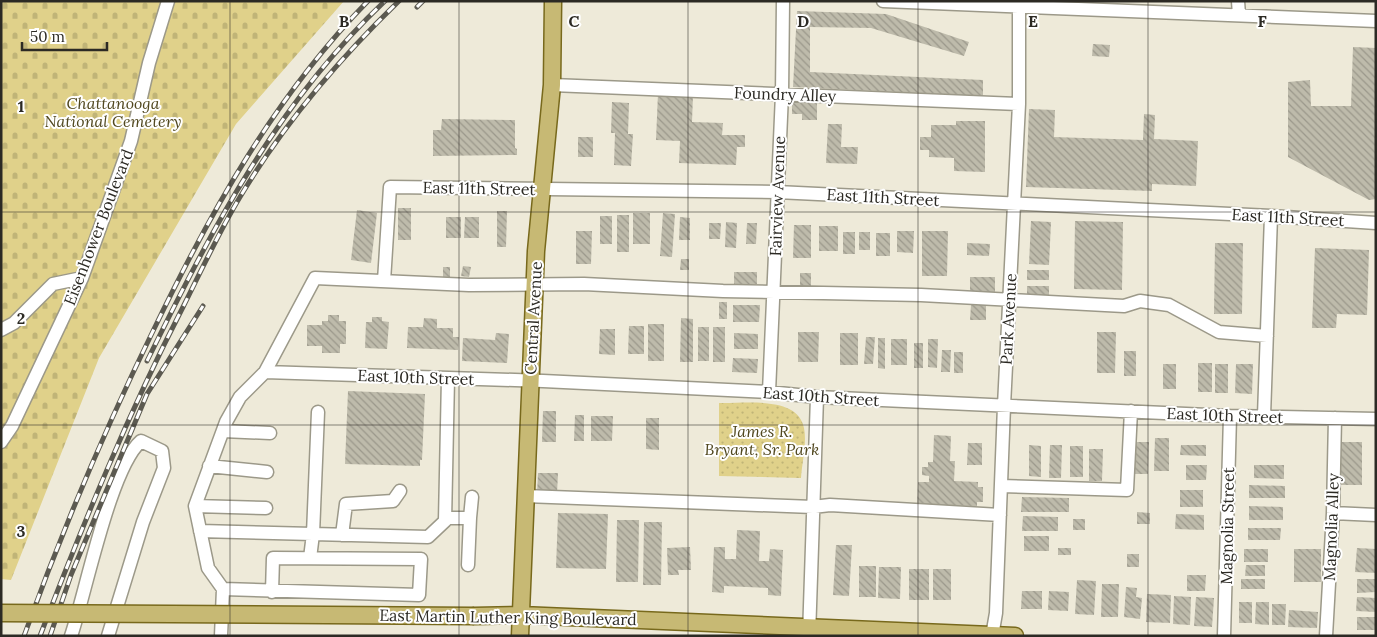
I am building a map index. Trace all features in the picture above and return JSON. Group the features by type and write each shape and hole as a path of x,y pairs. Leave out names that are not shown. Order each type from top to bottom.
{"main road":[{"name":"Central Avenue","path":"520,636 534,284 552,85 553,1"},
{"name":"East Martin Luther King Boulevard","path":"1,613 521,615 809,631 1015,636"}],"street":[{"name":"Eisenhower Boulevard","path":"1,442 12,426 82,278 131,141 149,63 168,1"},
{"name":"Fairview Avenue","path":"769,392 782,94 783,1"},
{"path":"883,1 1170,7 1239,16 1376,21"},
{"path":"1238,1 1239,16"},
{"name":"Park Avenue","path":"992,635 996,613 1008,299 1019,104 1019,4"},
{"name":"Foundry Alley","path":"552,85 1019,104"},
{"name":"East 11th Street","path":"384,281 390,187 777,192 1271,216 1376,223"},
{"path":"1264,416 1271,216"},
{"path":"1,330 14,323 53,284 82,278"},
{"path":"221,636 223,589 208,568 195,506 222,431 240,397 265,372 315,278 469,285 584,284 1008,299 1124,306 1140,301 1178,308 1219,332 1267,336"},
{"name":"East 10th Street","path":"265,372 530,380 769,392 817,398 1230,416 1376,419"},
{"path":"200,531 428,537 445,521 448,378"},
{"path":"809,631 817,398"},
{"path":"1001,486 1128,490 1131,411"},
{"path":"310,558 313,534 318,412"},
{"name":"Magnolia Street","path":"1224,636 1230,416"},
{"name":"Magnolia Alley","path":"1326,636 1333,513 1335,418"},
{"path":"222,431 270,433"},
{"path":"71,636 116,488 130,455 141,441 162,451 164,468 143,522 108,636"},
{"path":"209,466 267,472"},
{"path":"342,535 346,504 393,501 400,491"},
{"path":"525,496 813,507 830,505 1000,515"},
{"path":"468,565 472,497"},
{"path":"195,506 266,508"},
{"path":"1333,513 1376,515"},
{"path":"445,518 470,518"},
{"path":"223,589 272,592 419,594 421,559 273,558 272,592"}],"green space":[{"name":"Chattanooga National Cemetery","path":"1,1 344,1 236,124 99,358 11,580 1,579"},
{"name":"James R. Bryant, Sr. Park","path":"719,403 755,403 781,406 792,410 800,417 804,428 805,440 801,478 719,476"}],"building":[{"path":"797,11 886,14 969,42 964,56 871,28 810,27 810,72 983,80 983,96 793,87"},
{"path":"1093,44 1110,45 1109,57 1092,56"},
{"path":"1353,47 1376,48 1376,199 1369,200 1288,157 1288,82 1310,80 1311,106 1351,106"},
{"path":"658,93 693,95 692,122 723,123 722,135 745,135 745,147 737,147 736,165 679,163 680,141 656,140"},
{"path":"792,101 817,101 817,120 802,120 802,114 792,114"},
{"path":"612,102 629,103 628,134 633,134 631,166 614,165 615,133 611,133"},
{"path":"1029,109 1055,110 1054,137 1143,140 1144,114 1155,115 1154,139 1198,141 1196,186 1152,184 1152,191 1026,187"},
{"path":"442,119 515,120 515,148 517,149 517,155 433,156 433,130 441,130"},
{"path":"956,121 985,121 985,172 954,171 954,158 929,157 929,150 920,150 920,137 931,137 931,125 956,125"},
{"path":"828,124 842,124 841,147 858,147 857,164 826,163"},
{"path":"578,137 593,137 593,157 578,157"},
{"path":"398,208 411,208 411,240 398,240"},
{"path":"357,210 377,213 371,263 351,260"},
{"path":"497,211 507,211 506,247 497,247"},
{"path":"633,213 650,213 650,244 633,244"},
{"path":"663,213 675,214 672,257 660,256"},
{"path":"617,215 629,215 629,252 617,252"},
{"path":"600,216 612,216 612,244 600,244"},
{"path":"446,217 461,217 461,238 446,238"},
{"path":"465,217 479,217 479,238 464,238"},
{"path":"680,217 690,218 690,240 679,240"},
{"path":"1031,221 1051,222 1049,265 1029,264"},
{"path":"1075,221 1123,222 1122,290 1074,289"},
{"path":"726,222 737,223 736,248 725,247"},
{"path":"709,223 721,223 720,239 709,239"},
{"path":"747,223 757,223 756,244 746,244"},
{"path":"794,225 811,225 811,258 793,258"},
{"path":"819,226 838,226 838,251 819,251"},
{"path":"576,231 592,231 591,264 576,264"},
{"path":"897,231 914,231 913,253 897,252"},
{"path":"922,231 948,231 947,276 922,276"},
{"path":"843,232 855,232 855,254 843,254"},
{"path":"859,232 870,232 870,250 859,250"},
{"path":"876,233 890,233 890,256 876,256"},
{"path":"967,243 990,244 989,256 967,255"},
{"path":"1215,243 1243,243 1242,314 1214,314"},
{"path":"1315,248 1369,250 1367,315 1337,314 1336,328 1312,328"},
{"path":"681,259 689,259 689,270 680,270"},
{"path":"463,266 471,267 469,277 461,276"},
{"path":"443,267 450,267 450,277 443,277"},
{"path":"1027,270 1049,270 1049,280 1027,280"},
{"path":"734,272 757,272 757,284 734,284"},
{"path":"800,273 811,273 811,288 800,288"},
{"path":"970,277 995,277 995,295 970,295"},
{"path":"1027,286 1049,286 1049,296 1027,295"},
{"path":"719,302 727,302 727,319 719,319"},
{"path":"733,305 760,305 759,322 733,322"},
{"path":"971,305 986,305 986,320 970,320"},
{"path":"328,315 339,315 339,321 346,321 346,344 340,344 340,353 322,353 322,346 307,346 307,325 322,325 322,321 328,321"},
{"path":"372,317 382,317 382,321 389,322 387,349 365,348 366,322 372,322"},
{"path":"424,318 437,319 437,328 453,328 453,337 459,337 458,350 407,348 408,327 423,327"},
{"path":"681,318 693,319 693,362 680,362"},
{"path":"648,324 664,324 664,361 648,361"},
{"path":"629,326 644,326 644,354 628,354"},
{"path":"698,327 709,327 709,361 698,361"},
{"path":"713,327 725,327 725,362 713,362"},
{"path":"600,329 615,329 615,355 599,354"},
{"path":"798,332 819,332 818,362 798,362"},
{"path":"1097,332 1116,332 1115,373 1097,373"},
{"path":"496,333 509,334 507,363 462,361 463,338 495,340"},
{"path":"734,333 758,334 758,349 734,349"},
{"path":"840,333 858,333 858,365 840,365"},
{"path":"866,337 875,337 873,364 864,364"},
{"path":"878,338 885,338 885,369 878,368"},
{"path":"891,339 907,339 907,365 891,365"},
{"path":"928,339 938,339 937,368 928,367"},
{"path":"914,343 923,343 923,368 914,368"},
{"path":"942,350 951,350 950,372 941,372"},
{"path":"1124,351 1136,351 1136,376 1124,376"},
{"path":"954,352 963,352 963,373 954,373"},
{"path":"733,358 758,359 757,373 732,372"},
{"path":"1198,363 1212,363 1212,392 1198,392"},
{"path":"1163,364 1176,364 1176,389 1163,389"},
{"path":"1215,364 1228,364 1228,393 1215,393"},
{"path":"1236,364 1253,364 1252,394 1235,393"},
{"path":"348,391 425,394 422,460 420,460 420,466 345,464"},
{"path":"543,411 556,411 556,442 542,442"},
{"path":"575,415 584,415 584,441 574,441"},
{"path":"591,416 613,416 612,441 591,441"},
{"path":"646,418 659,418 659,450 646,449"},
{"path":"934,435 951,436 950,461 955,461 954,481 978,482 978,487 983,487 983,502 977,502 977,506 917,505 918,482 929,482 929,476 922,475 922,467 928,467 928,462 933,462"},
{"path":"1155,438 1169,438 1169,471 1154,471"},
{"path":"1135,442 1149,442 1148,474 1135,474"},
{"path":"1340,442 1362,442 1362,485 1340,485"},
{"path":"968,443 982,443 982,465 967,465"},
{"path":"1029,445 1041,446 1041,477 1029,476"},
{"path":"1050,445 1062,445 1061,478 1049,478"},
{"path":"1181,445 1206,445 1206,456 1180,455"},
{"path":"1070,446 1083,446 1083,477 1070,477"},
{"path":"749,449 757,449 756,457 749,456"},
{"path":"1089,449 1103,449 1102,481 1089,481"},
{"path":"1186,465 1207,465 1206,480 1186,480"},
{"path":"1254,465 1284,465 1284,479 1254,478"},
{"path":"538,473 558,473 557,494 537,494"},
{"path":"1249,485 1285,486 1285,498 1249,498"},
{"path":"1180,490 1203,490 1203,507 1180,507"},
{"path":"1022,497 1069,498 1069,512 1021,512"},
{"path":"1249,506 1283,507 1283,520 1249,520"},
{"path":"1137,512 1150,513 1150,524 1137,524"},
{"path":"558,513 608,514 606,569 556,568"},
{"path":"1176,514 1204,515 1204,530 1175,529"},
{"path":"1023,516 1058,517 1058,531 1022,531"},
{"path":"1073,519 1085,519 1085,530 1073,530"},
{"path":"617,520 639,520 638,582 616,582"},
{"path":"644,522 662,522 661,585 643,585"},
{"path":"1248,528 1281,528 1280,540 1248,540"},
{"path":"737,530 760,531 759,561 769,561 770,549 783,550 781,596 768,595 768,588 724,586 724,593 712,592 714,547 725,547 725,559 736,559"},
{"path":"1024,536 1049,536 1049,551 1024,551"},
{"path":"836,545 852,545 849,596 833,595"},
{"path":"690,547 691,570 678,570 679,575 668,575 667,548"},
{"path":"1058,548 1071,548 1071,555 1058,555"},
{"path":"1357,548 1376,549 1376,573 1355,572"},
{"path":"1244,549 1268,549 1268,562 1244,562"},
{"path":"1294,549 1321,549 1321,582 1294,582"},
{"path":"1127,554 1139,554 1139,567 1127,567"},
{"path":"1246,565 1265,565 1265,576 1245,576"},
{"path":"859,566 876,566 876,597 859,597"},
{"path":"879,567 901,567 900,599 878,598"},
{"path":"909,569 929,569 929,600 909,600"},
{"path":"933,569 951,569 951,600 933,600"},
{"path":"1187,575 1206,575 1205,591 1187,591"},
{"path":"1241,579 1265,579 1265,589 1241,589"},
{"path":"1357,579 1376,579 1376,592 1357,593"},
{"path":"1077,580 1096,581 1094,615 1075,614"},
{"path":"1102,584 1119,584 1118,617 1101,617"},
{"path":"1126,587 1137,588 1136,597 1142,598 1140,619 1124,617"},
{"path":"1022,591 1042,591 1042,609 1021,609"},
{"path":"1049,591 1069,592 1068,611 1048,610"},
{"path":"1147,594 1171,595 1170,623 1146,622"},
{"path":"1174,596 1191,597 1190,625 1173,624"},
{"path":"1196,597 1214,598 1212,627 1194,626"},
{"path":"1357,597 1376,598 1376,612 1356,611"},
{"path":"1239,602 1252,602 1252,623 1239,623"},
{"path":"1256,602 1269,602 1269,625 1255,624"},
{"path":"1272,604 1286,604 1285,625 1272,625"},
{"path":"1289,610 1318,612 1317,628 1288,627"},
{"path":"1357,617 1376,617 1376,630 1357,630"}],"railway":[{"path":"24,636 53,558 101,442 198,241 222,198 274,115 334,38 368,1"},
{"path":"147,361 222,216 279,125 311,82 346,41 385,1"},
{"path":"40,636 125,429 163,347 232,210 257,170 293,119 355,46 399,1"},
{"path":"417,7 423,1"},
{"path":"50,636 71,575 147,394 203,306"}]}
